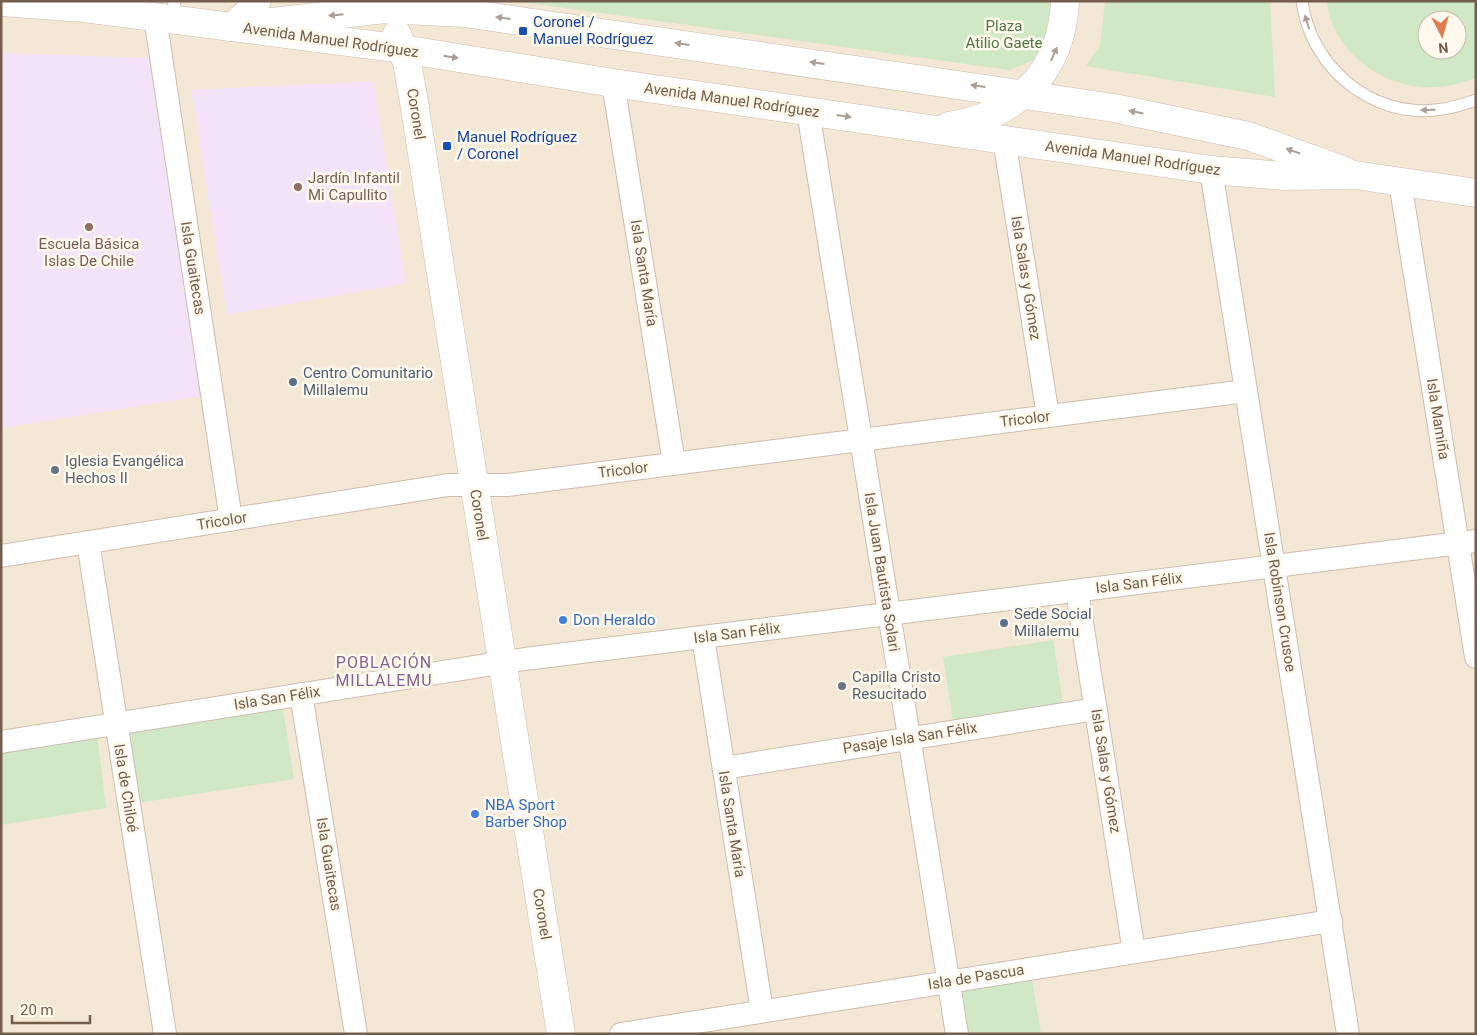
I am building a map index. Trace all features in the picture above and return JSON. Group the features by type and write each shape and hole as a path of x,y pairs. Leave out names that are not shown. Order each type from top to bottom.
{"main road":[{"path":"19,2 169,13 231,27 249,12 257,1"},
{"path":"932,129 972,121 993,112 1026,93 1037,82 1054,56 1060,38 1065,1"},
{"name":"Avenida Manuel Rodríguez","path":"231,27 381,5 465,13 1026,93 1162,117 1248,136 1355,175"},
{"name":"Coronel","path":"381,5 403,49 415,106 561,1034"},
{"name":"Avenida Manuel Rodríguez","path":"231,27 403,49 613,83 1211,170 1285,176 1355,175 1476,193"}],"street":[{"name":"Isla Guaitecas","path":"169,13 231,520"},
{"name":"Isla Santa María","path":"613,83 674,463"},
{"name":"Isla Juan Bautista Solari","path":"808,111 957,1034"},
{"name":"Isla Salas y Gómez","path":"1004,139 1048,416"},
{"name":"Isla Robinson Crusoe","path":"1211,170 1348,1034"},
{"name":"Isla Mamiña","path":"1400,182 1467,543 1476,654"},
{"name":"Tricolor","path":"1,556 448,485 507,485 1246,391"},
{"name":"Isla de Chiloé","path":"88,542 165,1034"},
{"name":"Isla San Félix","path":"1,742 502,662 1467,543"},
{"name":"Isla Salas y Gómez","path":"1077,591 1134,952"},
{"name":"Isla Santa María","path":"703,637 762,1011"},
{"name":"Isla Guaitecas","path":"301,694 356,1034"},
{"name":"Pasaje Isla San Félix","path":"724,768 1096,709"},
{"name":"Isla de Pascua","path":"621,1034 1331,921"}],"lane":[{"path":"1302,1 1310,35 1321,54 1335,72 1351,86 1370,98 1391,106 1412,110 1434,110 1476,100"}],"shaded area":[{"path":"1,1 1476,1 1476,1034 1,1034"},
{"name":"Escuela Básica Islas De Chile","path":"1,53 151,58 201,396 1,428"},
{"name":"Jardín Infantil Mi Capullito","path":"373,81 406,283 227,315 191,90"}],"green space":[{"name":"Plaza Atilio Gaete","path":"515,1 1052,1 1052,15 1037,59 1009,70"},
{"path":"1105,1 1270,1 1275,97 1086,66 1100,46"},
{"path":"1327,1 1476,1 1476,78 1438,87 1419,87 1400,83 1382,76 1365,65 1351,53 1339,37 1331,20"},
{"path":"1053,640 1063,704 953,721 943,657"},
{"path":"283,709 294,779 137,803 130,733"},
{"path":"97,735 106,808 1,825 1,752"},
{"path":"1032,980 1041,1034 969,1034 962,991"}],"place":[{"name":"Coronel / Manuel Rodríguez","path":"523,31"},
{"name":"Manuel Rodríguez / Coronel","path":"447,146"},
{"name":"Jardín Infantil Mi Capullito","path":"298,187"},
{"name":"Escuela Básica Islas De Chile","path":"89,227"},
{"name":"Centro Comunitario Millalemu","path":"293,382"},
{"name":"Iglesia Evangélica Hechos II","path":"55,470"},
{"name":"Don Heraldo","path":"563,620"},
{"name":"Sede Social Millalemu","path":"1004,623"},
{"name":"Capilla Cristo Resucitado","path":"842,686"},
{"name":"NBA Sport Barber Shop","path":"475,814"}],"district":[{"name":"POBLACIÓN MILLALEMU","path":"384,671"}]}
